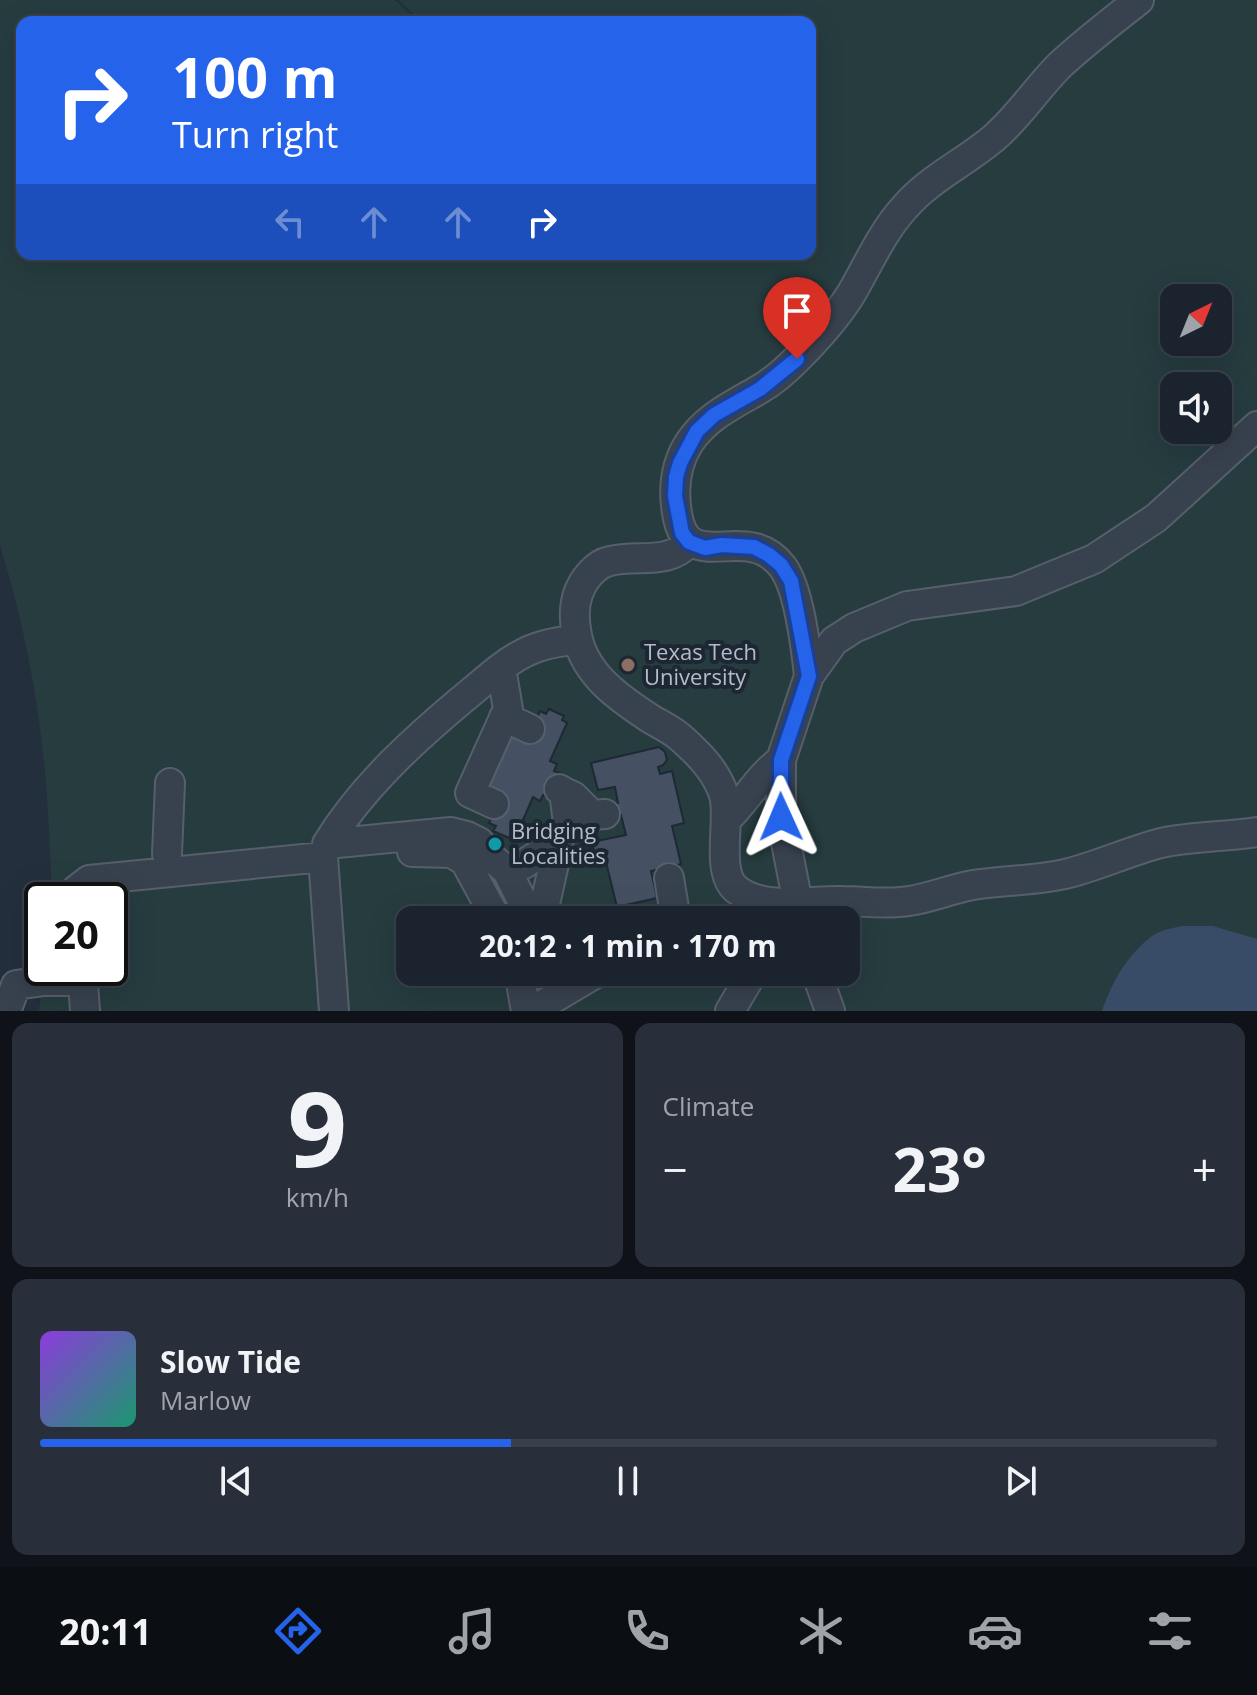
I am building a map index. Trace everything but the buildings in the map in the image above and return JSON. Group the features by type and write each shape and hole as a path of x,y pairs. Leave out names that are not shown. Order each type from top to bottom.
{"lane":[{"path":"809,676 796,599 791,581 781,565 754,547 730,545 705,548 689,542 682,533 676,477 687,447 697,431 714,415 760,389 797,359 830,324 904,208 923,189 994,138 1061,65 1139,0"},
{"path":"794,906 781,817 781,760 809,676 834,641 854,628 894,611 933,600 1016,591 1094,559 1156,518 1257,426"},
{"path":"689,542 681,551 670,556 607,561 593,570 581,585 576,601 574,618 577,639 591,671 605,686 675,733 702,757 718,779 725,799 729,880 737,890 773,906"},
{"path":"487,824 467,836 451,832 327,844 355,805 440,718 525,652 550,643 577,639"},
{"path":"501,668 508,709 517,723 470,793 487,824 492,858 507,871 525,906"},
{"path":"726,820 741,806 765,771 781,760"},
{"path":"167,854 170,783"},
{"path":"561,790 580,824"},
{"path":"507,871 522,865 580,824"},
{"path":"545,906 555,859 580,824"},
{"path":"825,906 841,901 876,904 908,902 972,885 1065,874 1164,842 1257,832"},
{"path":"86,882 323,857 435,851 452,853 465,861 489,906"},
{"path":"323,857 334,1011"},
{"path":"669,878 674,906"},
{"path":"5,1009 16,985 24,984"},
{"path":"83,986 85,1011"},
{"path":"522,986 526,1011"},
{"path":"532,1011 574,986"},
{"path":"730,1011 745,986"},
{"path":"821,986 830,1011"}],"green space":[{"name":"Texas Tech University","path":"0,0 395,0 412,16 16,16 16,260 816,260 816,16 415,16 398,0 1257,0 1257,1011 39,1011 42,986 128,986 128,882 51,882 47,796 39,724 19,616 0,546"}],"water":[{"path":"1183,926 1213,926 1257,939 1257,1011 1102,1011 1128,960 1143,943 1155,934"}],"place":[{"name":"Texas Tech University","path":"628,665"},
{"name":"Bridging Localities","path":"495,844"}],"route":[{"path":"781,817 781,760 809,676 791,581 781,565 754,547 722,545 705,548 689,542 682,533 675,496 680,463 697,431 714,415 760,389 797,359"}]}
